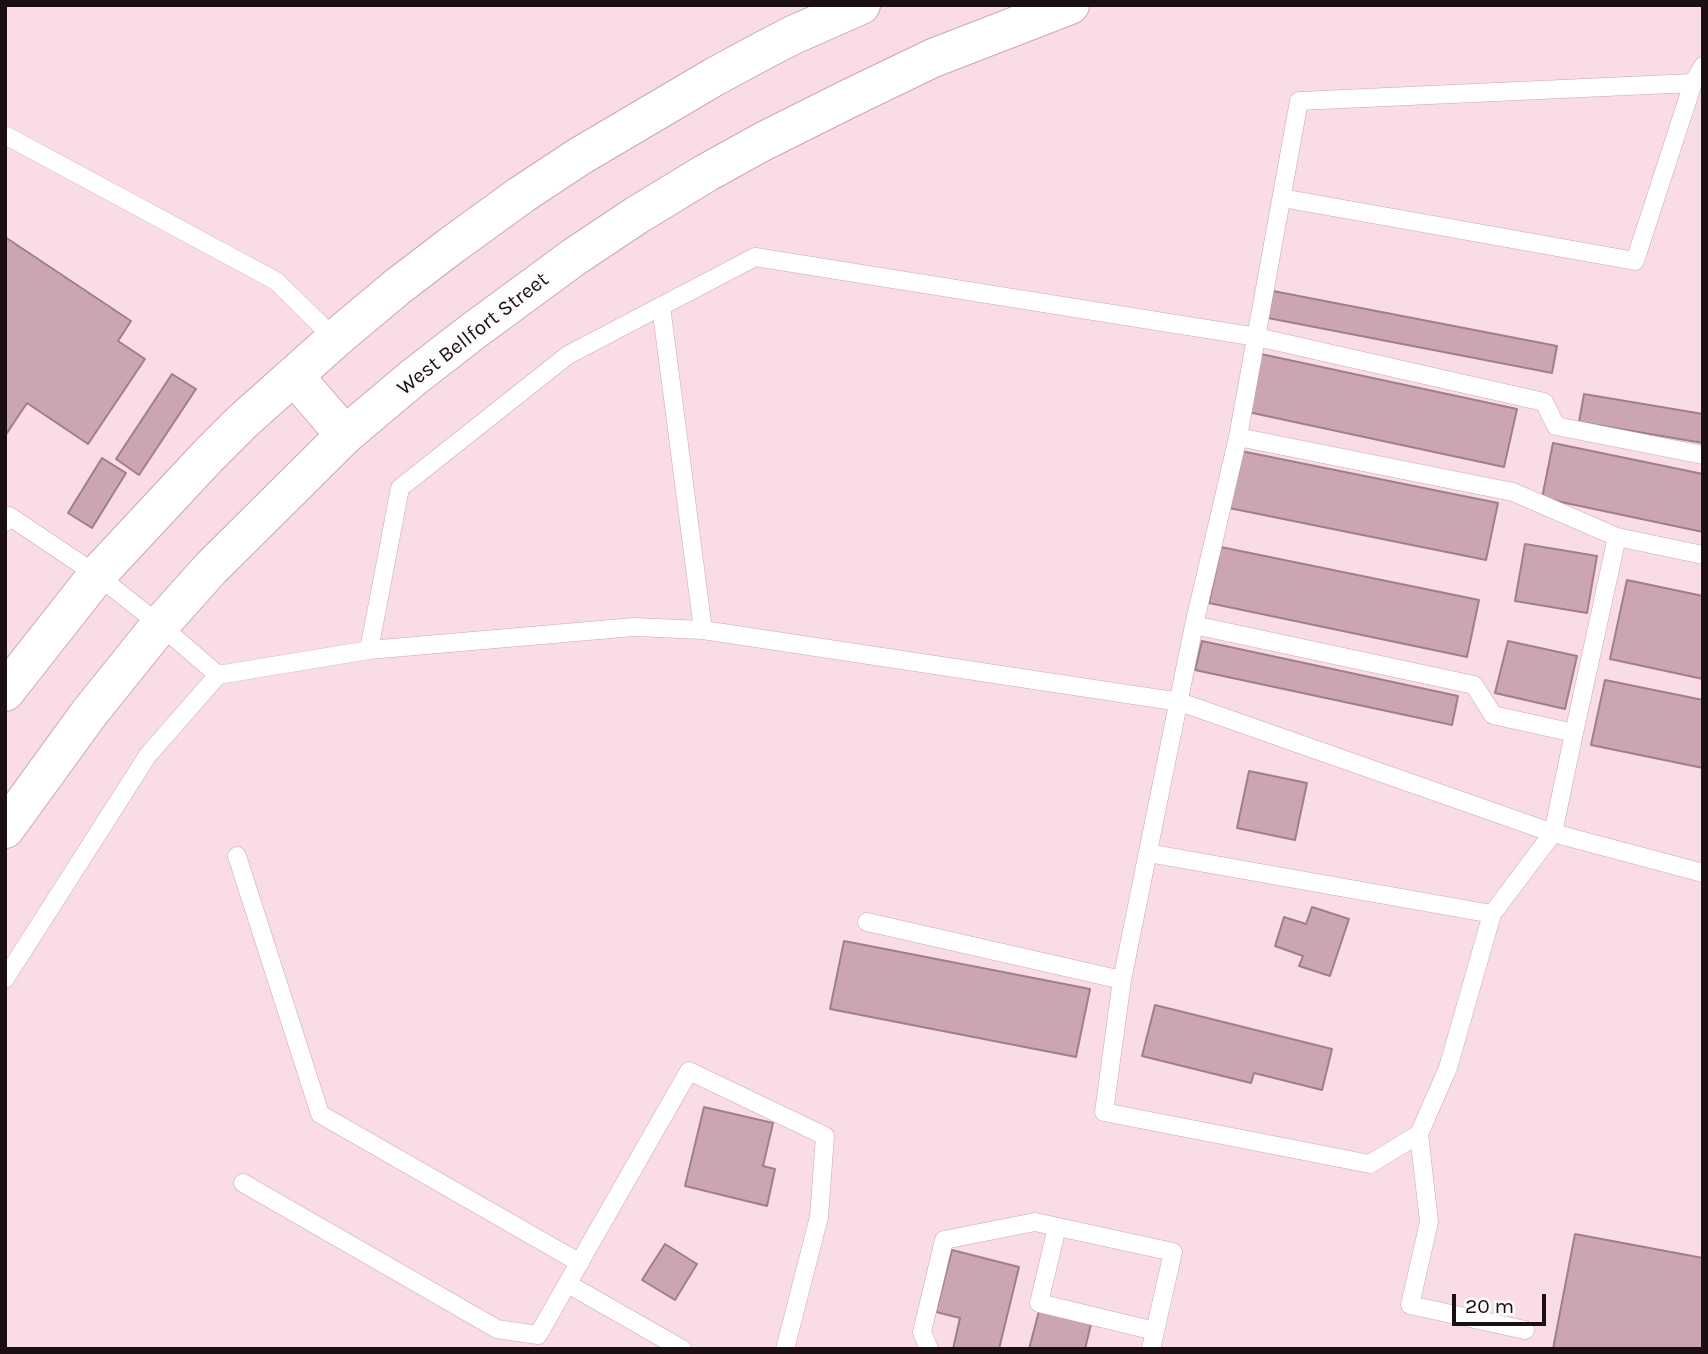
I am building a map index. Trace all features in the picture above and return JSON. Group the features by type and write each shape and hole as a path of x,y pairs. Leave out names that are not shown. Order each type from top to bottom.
{"main road":[{"path":"5,692 97,575 207,457 243,421 397,287 521,195 580,156 764,50 861,5"},
{"name":"West Bellfort Street","path":"5,830 82,723 160,625 211,568 345,435 414,377 525,292 637,215 706,173 933,58 1070,5"},
{"path":"294,376 345,435"}],"lane":[{"path":"1282,198 1635,261 1693,83 1703,66"},
{"path":"1419,1134 1370,1164 1104,1112 1122,980 1194,625 1238,437 1299,101 1693,83"},
{"path":"5,135 276,281 335,339"},
{"path":"369,650 400,488 568,355 755,257 1256,337 1544,402 1556,426 1703,455"},
{"path":"661,306 703,630"},
{"path":"1238,437 1513,492 1616,537 1703,555"},
{"path":"5,522 9,516 97,575 218,675"},
{"path":"1525,1330 1410,1305 1429,1222 1419,1134 1448,1068 1492,914 1553,833 1616,537"},
{"path":"1194,625 1474,685 1493,715 1574,733"},
{"path":"5,979 148,755 218,675 369,650 634,627 703,630 1180,702 1553,833 1703,873"},
{"path":"1148,853 1492,914"},
{"path":"237,856 320,1114 580,1263"},
{"path":"867,922 1122,980"},
{"path":"243,1183 497,1329 538,1335 689,1071 825,1136 819,1217 785,1349"},
{"path":"929,1349 922,1332 944,1240 1035,1222 1173,1252 1151,1349"},
{"path":"1057,1227 1039,1303 1155,1331"},
{"path":"568,1284 682,1349"}],"shaded area":[{"path":"5,5 1703,5 1703,1349 5,1349"}],"building":[{"path":"5,237 131,321 118,341 145,359 88,444 27,403 5,436"},
{"path":"1273,291 1557,346 1552,373 1268,318"},
{"path":"1261,354 1517,409 1504,467 1248,412"},
{"path":"172,374 196,389 139,475 116,459"},
{"path":"1584,394 1703,414 1703,443 1579,422"},
{"path":"1553,443 1703,474 1703,532 1542,498"},
{"path":"1241,451 1498,503 1486,560 1229,508"},
{"path":"102,458 126,473 92,528 68,513"},
{"path":"1525,544 1597,556 1587,613 1515,601"},
{"path":"1221,547 1479,600 1467,657 1209,603"},
{"path":"1627,580 1703,596 1703,679 1610,659"},
{"path":"1202,641 1458,696 1452,725 1195,670"},
{"path":"1508,641 1577,656 1565,709 1495,693"},
{"path":"1605,680 1703,700 1703,768 1591,745"},
{"path":"1249,771 1307,783 1295,840 1237,828"},
{"path":"1312,907 1349,919 1330,976 1299,966 1303,956 1275,946 1284,917 1306,924"},
{"path":"844,941 1090,989 1076,1057 830,1009"},
{"path":"1155,1005 1332,1049 1322,1090 1254,1073 1251,1083 1142,1056"},
{"path":"704,1107 773,1123 763,1166 775,1169 767,1206 685,1186"},
{"path":"1575,1234 1703,1258 1703,1349 1553,1349"},
{"path":"665,1244 697,1264 675,1300 642,1280"},
{"path":"952,1250 1019,1267 999,1349 953,1349 960,1318 936,1312"},
{"path":"1039,1311 1091,1324 1085,1349 1029,1349"}]}
